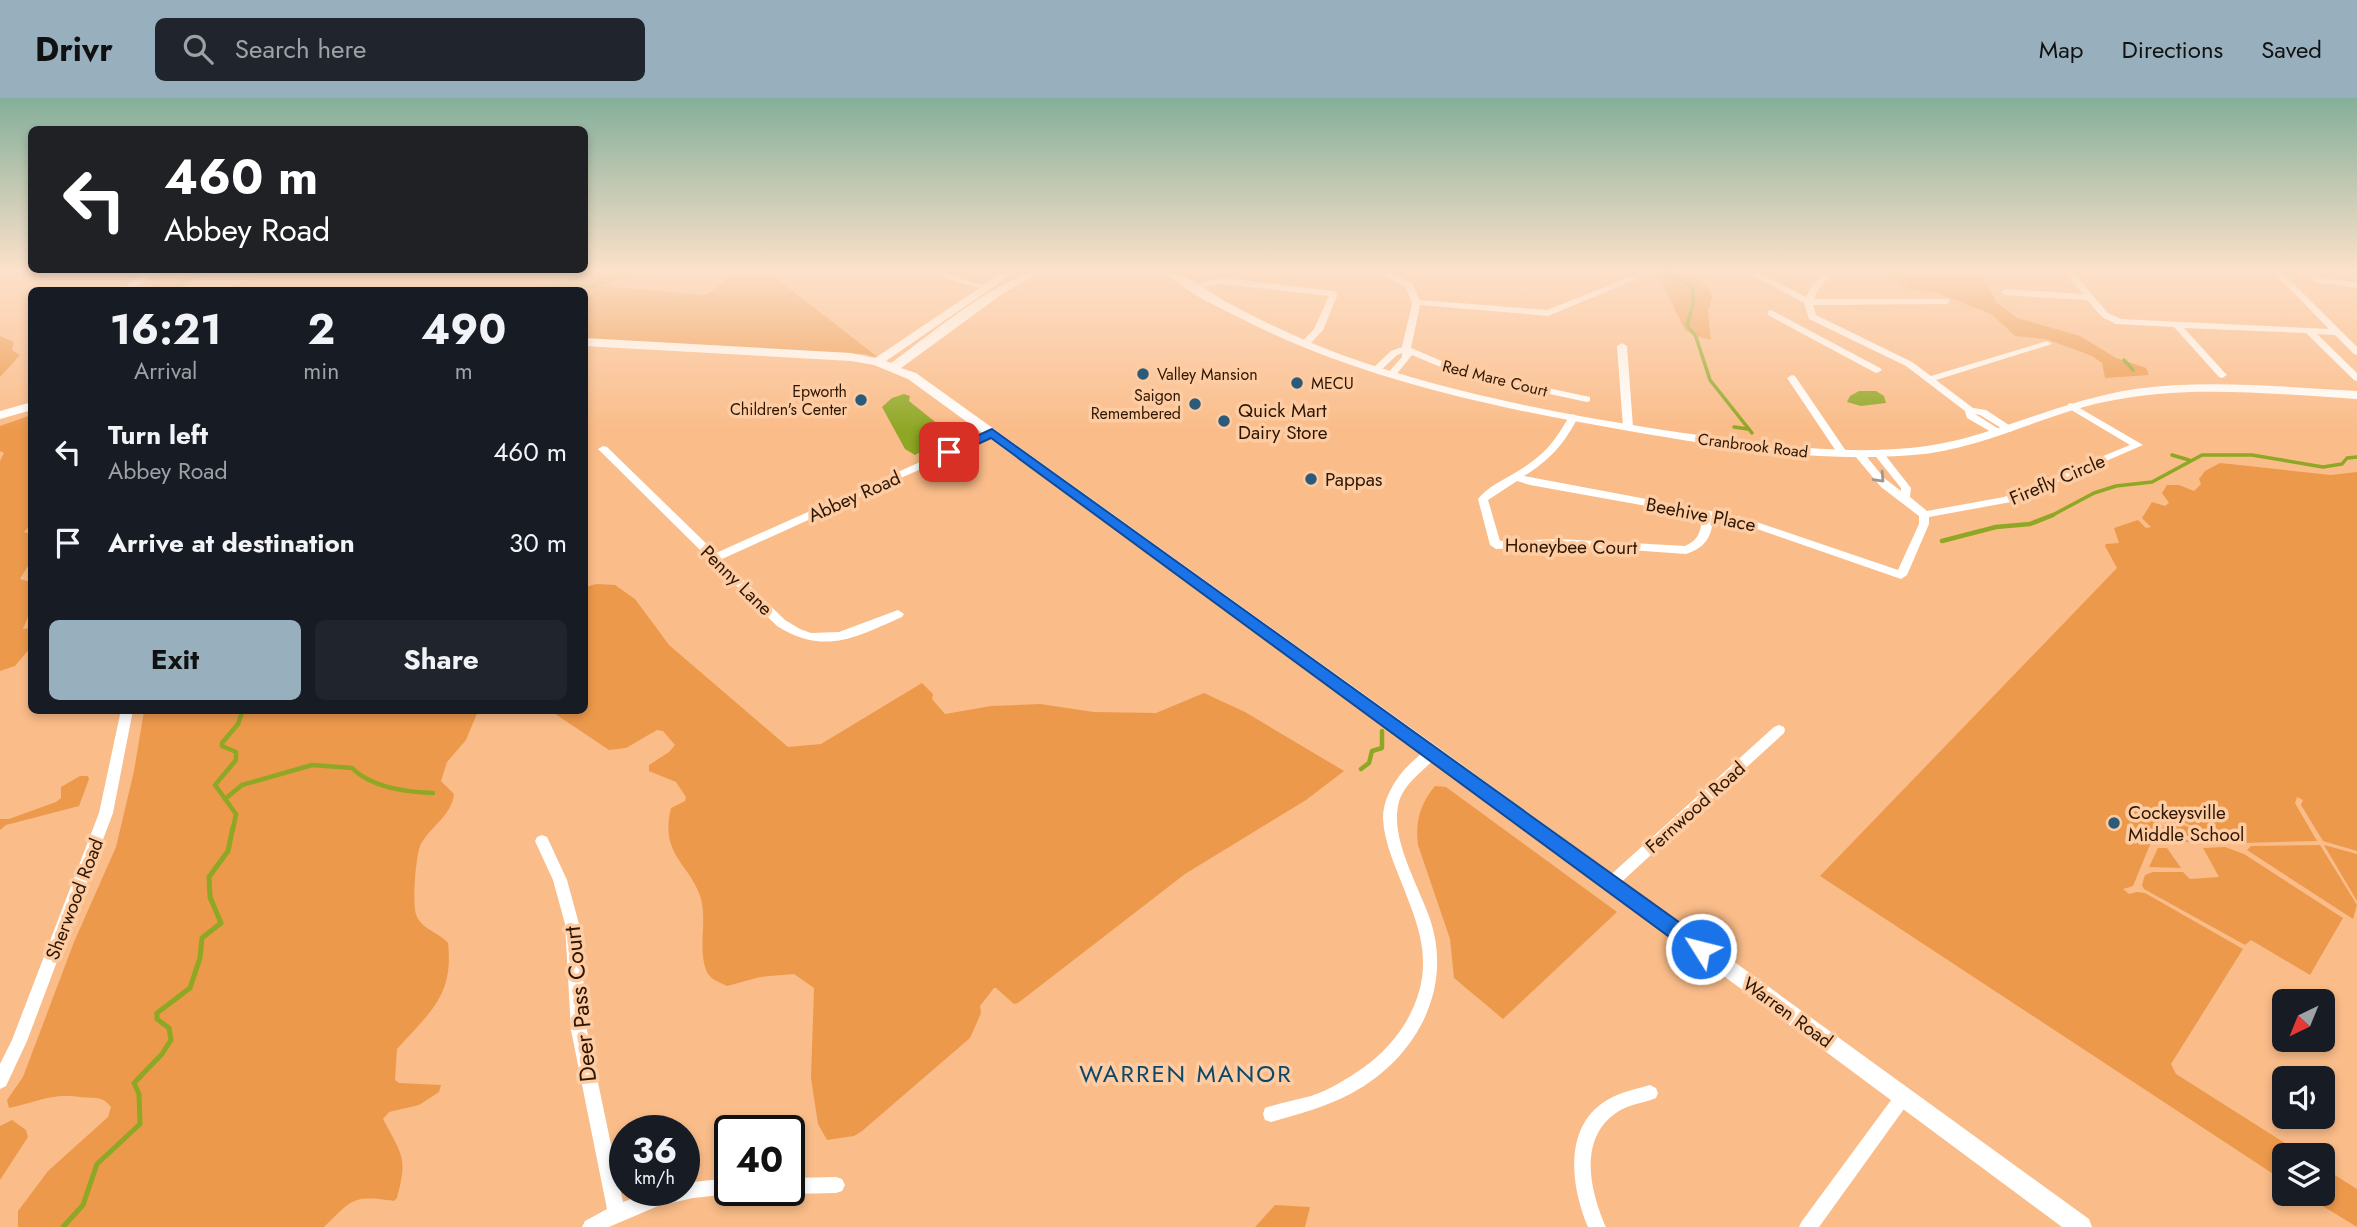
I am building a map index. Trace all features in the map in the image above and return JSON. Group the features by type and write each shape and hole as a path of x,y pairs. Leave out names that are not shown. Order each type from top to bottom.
{"street":[{"path":"877,362 931,325"},
{"path":"893,368 953,325"},
{"name":"Cranbrook Road","path":"1260,325 1376,370 1478,398 1628,427 1763,448 1843,454 1939,448 2004,431 2071,406 2121,395 2184,390 2357,395"},
{"path":"1305,344 1320,325"},
{"path":"1392,374 1407,358 1405,349 1415,325"},
{"path":"1793,325 1877,370"},
{"path":"1826,325 1889,354 1930,379 1970,410 1970,416 2004,431"},
{"path":"2162,325 2336,332"},
{"path":"2329,325 2356,350"},
{"path":"2178,326 2222,375"},
{"path":"2309,331 2357,378"},
{"path":"1824,341 1841,333"},
{"name":"Warren Road","path":"588,342 817,354 877,362 929,387 2081,1227"},
{"path":"1930,379 2047,344"},
{"path":"1622,346 1628,427"},
{"path":"1376,370 1394,353 1405,349"},
{"name":"Red Mare Court","path":"1405,349 1460,372 1587,399"},
{"path":"1792,378 1843,454"},
{"name":"Firefly Circle","path":"1924,515 2007,500 2138,445 2071,406"},
{"path":"0,415 28,407"},
{"path":"1516,477 1555,450 1564,438 1573,417"},
{"name":"Abbey Road","path":"715,558 992,433"},
{"name":"Penny Lane","path":"603,449 781,622 805,637 837,638 898,614"},
{"path":"1878,453 1906,488 1906,496"},
{"path":"1859,454 1891,489 1906,496 1924,515"},
{"name":"Beehive Place","path":"1516,477 1530,482 1708,513 1767,527 1901,575 1924,524 1924,515"},
{"name":"Honeybee Court","path":"1516,477 1483,499 1496,545 1560,542 1686,550 1704,540 1708,513"},
{"name":"Sherwood Road","path":"0,1081 19,1041 106,813 126,714"},
{"name":"Fernwood Road","path":"1611,883 1779,730"},
{"path":"1271,1114 1322,1100 1346,1088 1375,1068 1415,1026 1431,982 1432,961 1428,935 1390,817 1399,786 1433,752"},
{"name":"Deer Pass Court","path":"542,841 560,880 572,924 579,1030 616,1213"},
{"path":"1597,1227 1587,1206 1582,1172 1583,1145 1595,1123 1607,1109 1626,1099 1650,1093"},
{"path":"1808,1227 1903,1097"},
{"path":"805,1186 836,1185"},
{"path":"591,1227 616,1213 678,1192 714,1188"}],"shaded area":[{"path":"588,325 836,325 879,358 864,354 588,340"},
{"path":"1682,325 1709,325 1711,340 1696,336 1685,330"},
{"path":"2003,325 2040,325 2080,336 2116,358 2146,368 2149,375 2105,378 2102,363 2092,356 2046,339 2015,336"},
{"path":"0,336 14,342 12,350 20,355 0,377"},
{"path":"1859,391 1876,391 1884,396 1886,403 1861,406 1847,402 1850,396"},
{"path":"904,394 910,396 909,401 949,433 942,441 915,455 905,449 882,407 892,398"},
{"path":"28,416 28,527 24,532 28,533 28,566 20,579 28,581 28,616 23,629 28,628 28,651 15,666 0,671 0,461 4,453 0,451 0,426"},
{"name":"Cockeysville Middle School","path":"2220,463 2331,475 2357,472 2357,851 2323,841 2301,805 2303,800 2297,797 2295,803 2317,841 2243,843 2230,837 2228,842 2163,813 2133,886 2123,889 2129,894 2145,893 2243,949 2171,1064 2176,1074 2285,1143 2272,1143 2272,1173 1820,876 2117,568 2105,546 2119,543 2114,528 2138,520 2146,528 2151,527 2142,518 2152,502 2165,506 2169,503 2162,493 2167,485 2179,485 2194,491 2201,484 2199,479 2205,471"},
{"path":"615,585 635,599 669,645 788,747 821,744 922,683 933,694 932,699 945,714 991,706 1040,704 1094,712 1156,713 1204,693 1245,712 1344,771 1306,800 1185,874 1018,1003 1014,1004 994,988 980,1006 981,1013 970,1038 862,1131 854,1136 827,1140 818,1124 811,1078 814,988 794,974 760,977 727,986 707,973 703,952 701,899 669,838 671,808 685,801 686,797 676,782 649,771 649,765 675,745 663,731 657,730 626,748 609,750 555,714 588,714 588,586"},
{"path":"144,714 477,714 466,740 447,762 441,781 454,794 452,801 421,844 418,857 416,914 421,923 448,943 449,961 447,977 437,1002 397,1049 395,1080 399,1083 441,1085 439,1092 419,1105 389,1112 383,1119 399,1149 402,1164 397,1198 394,1201 354,1201 324,1227 18,1227 18,1211 48,1171 108,1117 111,1107 101,1099 70,1096 52,1097 9,1108 7,1100 23,1077 74,942 116,847 134,771"},
{"path":"80,776 88,776 89,779 79,806 6,825 0,830 0,819 9,819 56,802 61,798 61,787"},
{"path":"1435,786 1446,787 1617,912 1503,1019 1454,978 1450,939 1418,845 1420,814"},
{"path":"2170,819 2214,839 2215,842 2161,842 2159,837 2165,822"},
{"path":"2320,845 2357,905 2353,919 2247,850 2251,846"},
{"path":"2324,845 2357,854 2357,901"},
{"path":"2225,847 2244,854 2343,918 2310,975 2251,940 2245,945 2144,889 2142,885 2145,875 2153,872 2183,872 2190,879 2219,877 2203,848"},
{"path":"2158,848 2167,848 2181,868 2149,867"},
{"path":"12,1120 26,1130 28,1137 0,1180 0,1126"},
{"path":"2335,1175 2357,1189 2357,1227 2323,1206 2335,1206"},
{"path":"1275,1205 1310,1207 1305,1227 1255,1227"}],"waterway":[{"path":"1687,325 1696,337 1710,380 1752,433"},
{"path":"2124,360 2133,370"},
{"path":"1734,427 1748,429"},
{"path":"2172,455 2189,460"},
{"path":"2052,515 2094,493 2116,486 2152,482 2202,455 2252,455 2323,467 2342,464 2347,458 2357,457"},
{"path":"1942,541 1996,527 2030,524 2052,515"},
{"path":"225,799 215,785 236,760 236,752 222,746 222,743 238,724 242,714"},
{"path":"1361,769 1369,763 1372,751 1382,748 1382,731"},
{"path":"225,799 242,785 312,765 352,768 379,784 401,790 433,793"},
{"path":"225,799 236,814 233,829"},
{"path":"63,1227 83,1205 97,1164 140,1124 139,1094 134,1083 162,1054 171,1040 169,1028 157,1019 157,1013 190,988 200,958 202,938 221,923 210,897 209,877 228,851 233,827"}],"place":[{"name":"Valley Mansion","path":"1143,374"},
{"name":"MECU","path":"1297,383"},
{"name":"Epworth Children's Center","path":"861,400"},
{"name":"Saigon Remembered","path":"1195,404"},
{"name":"Quick Mart Dairy Store","path":"1224,421"},
{"name":"Pappas","path":"1311,479"},
{"name":"Cockeysville Middle School","path":"2114,823"}],"district":[{"name":"WARREN MANOR","path":"1186,1074"}],"route":[{"path":"949,452 992,433 1701,949"}]}
